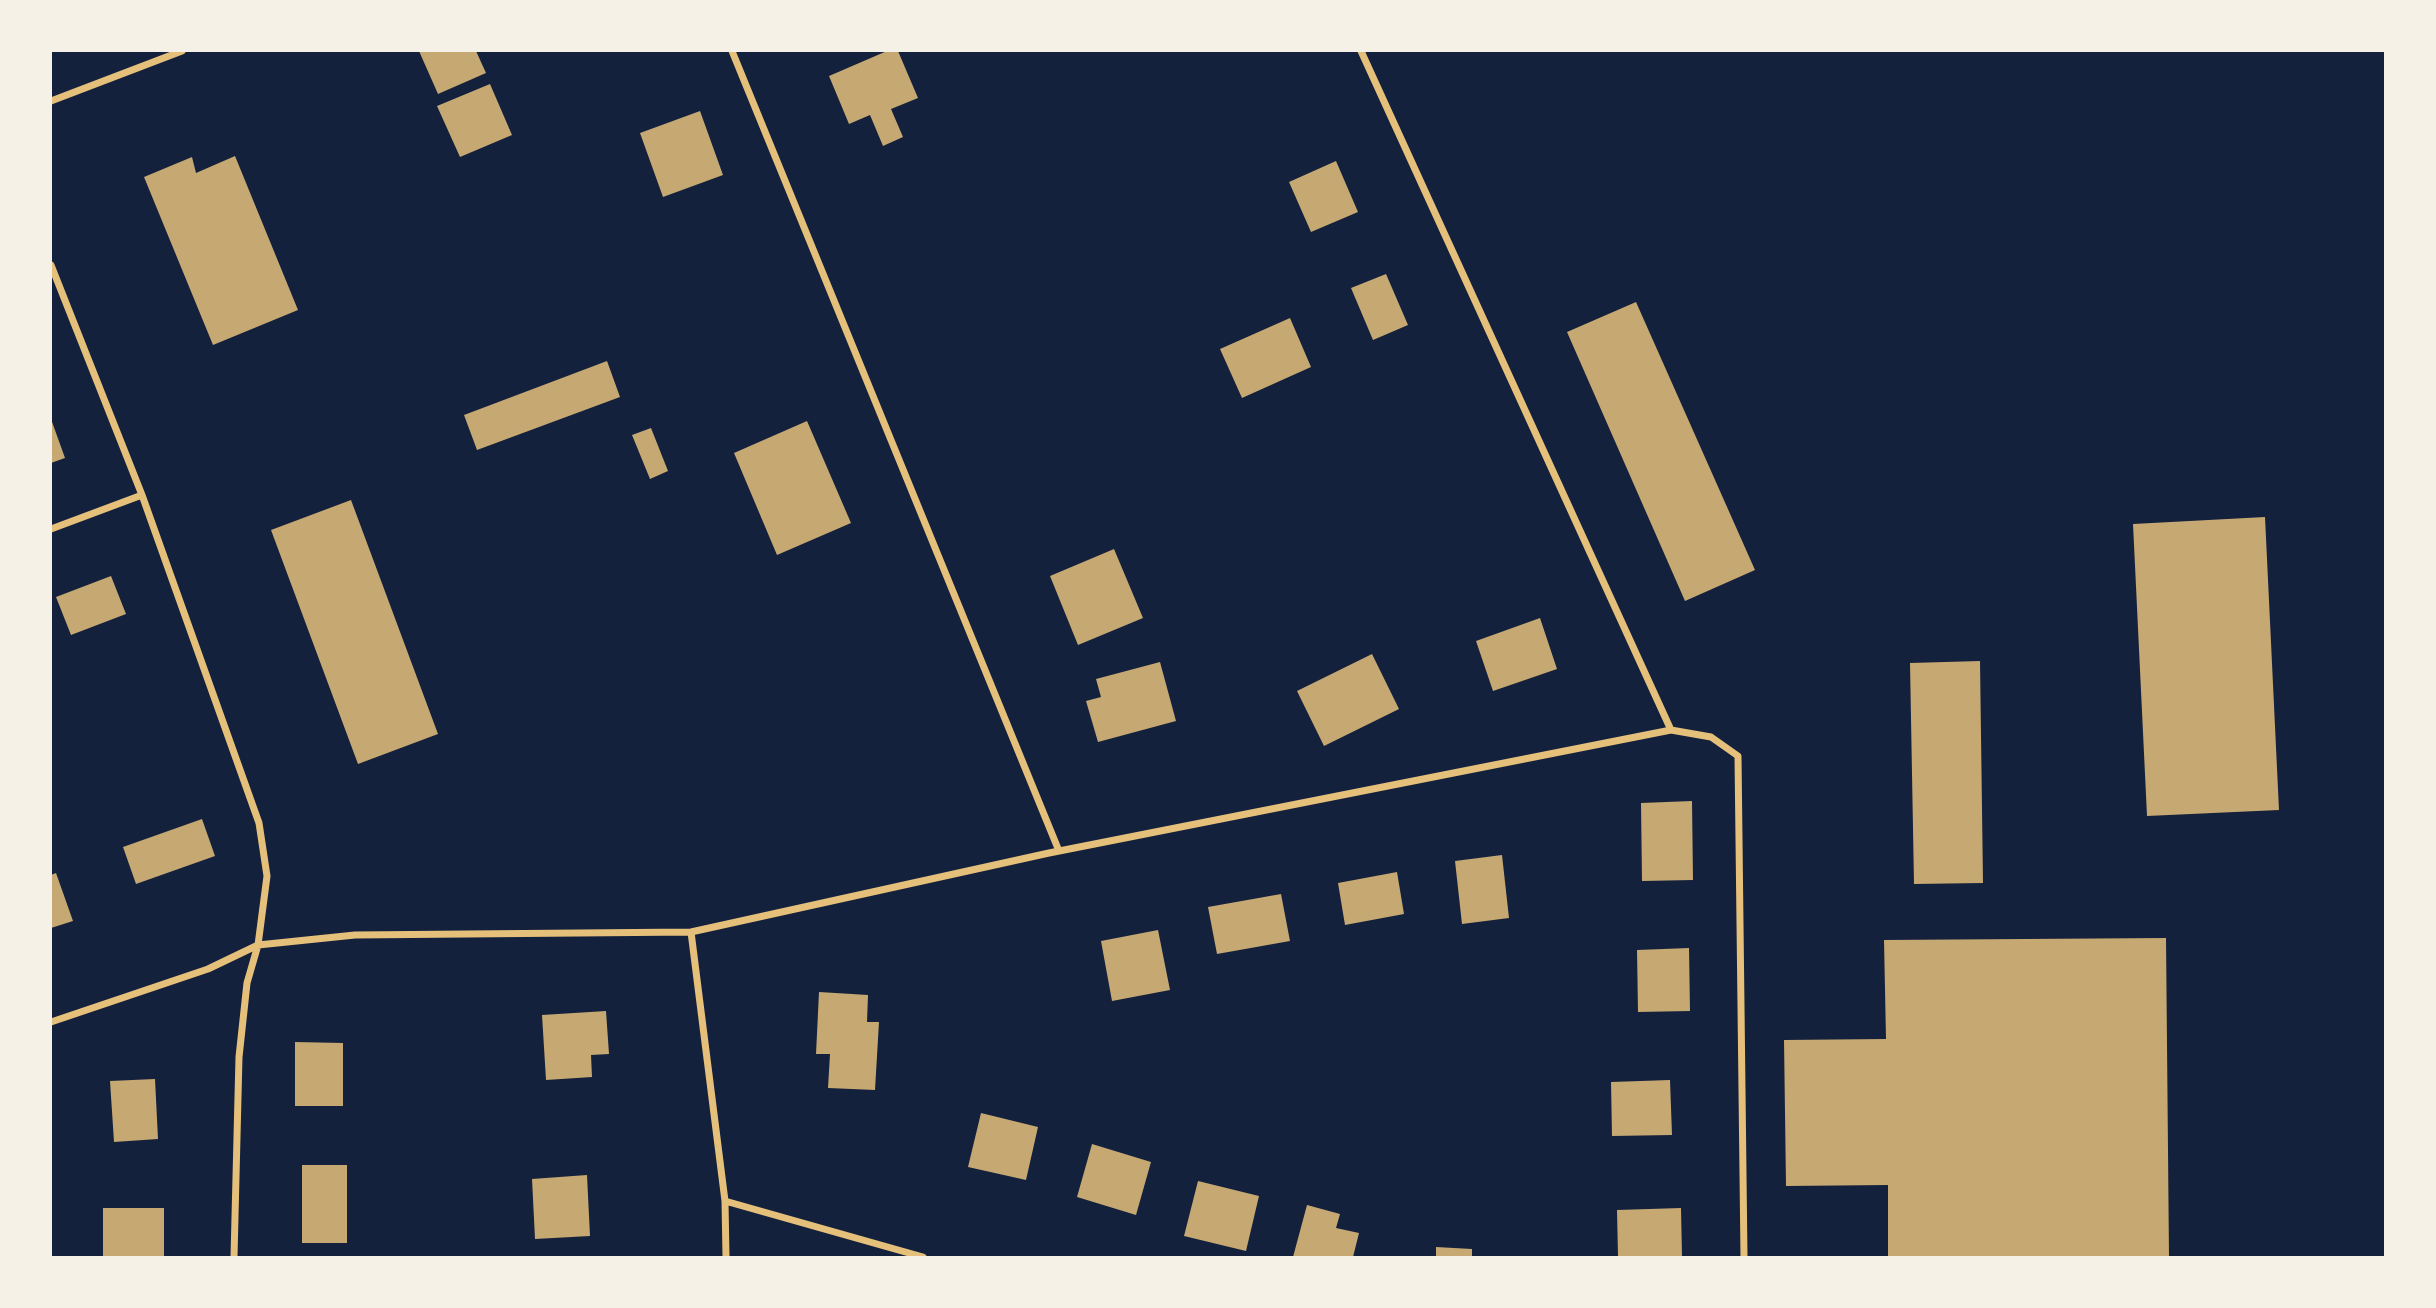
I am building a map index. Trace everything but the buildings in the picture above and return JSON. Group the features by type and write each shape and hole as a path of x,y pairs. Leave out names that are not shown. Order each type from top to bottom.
{"street":[{"path":"51,101 181,51"},
{"path":"732,51 1059,851"},
{"path":"1361,51 1671,730"},
{"path":"51,265 142,495 259,822 267,876 258,945 247,983 239,1057 234,1257"},
{"path":"51,528 142,495"},
{"path":"51,1022 208,969 258,945 355,935 691,932 1059,851 1671,730 1711,737 1738,756 1744,1257"},
{"path":"691,932 725,1202 726,1257"},
{"path":"725,1202 923,1257"}]}
